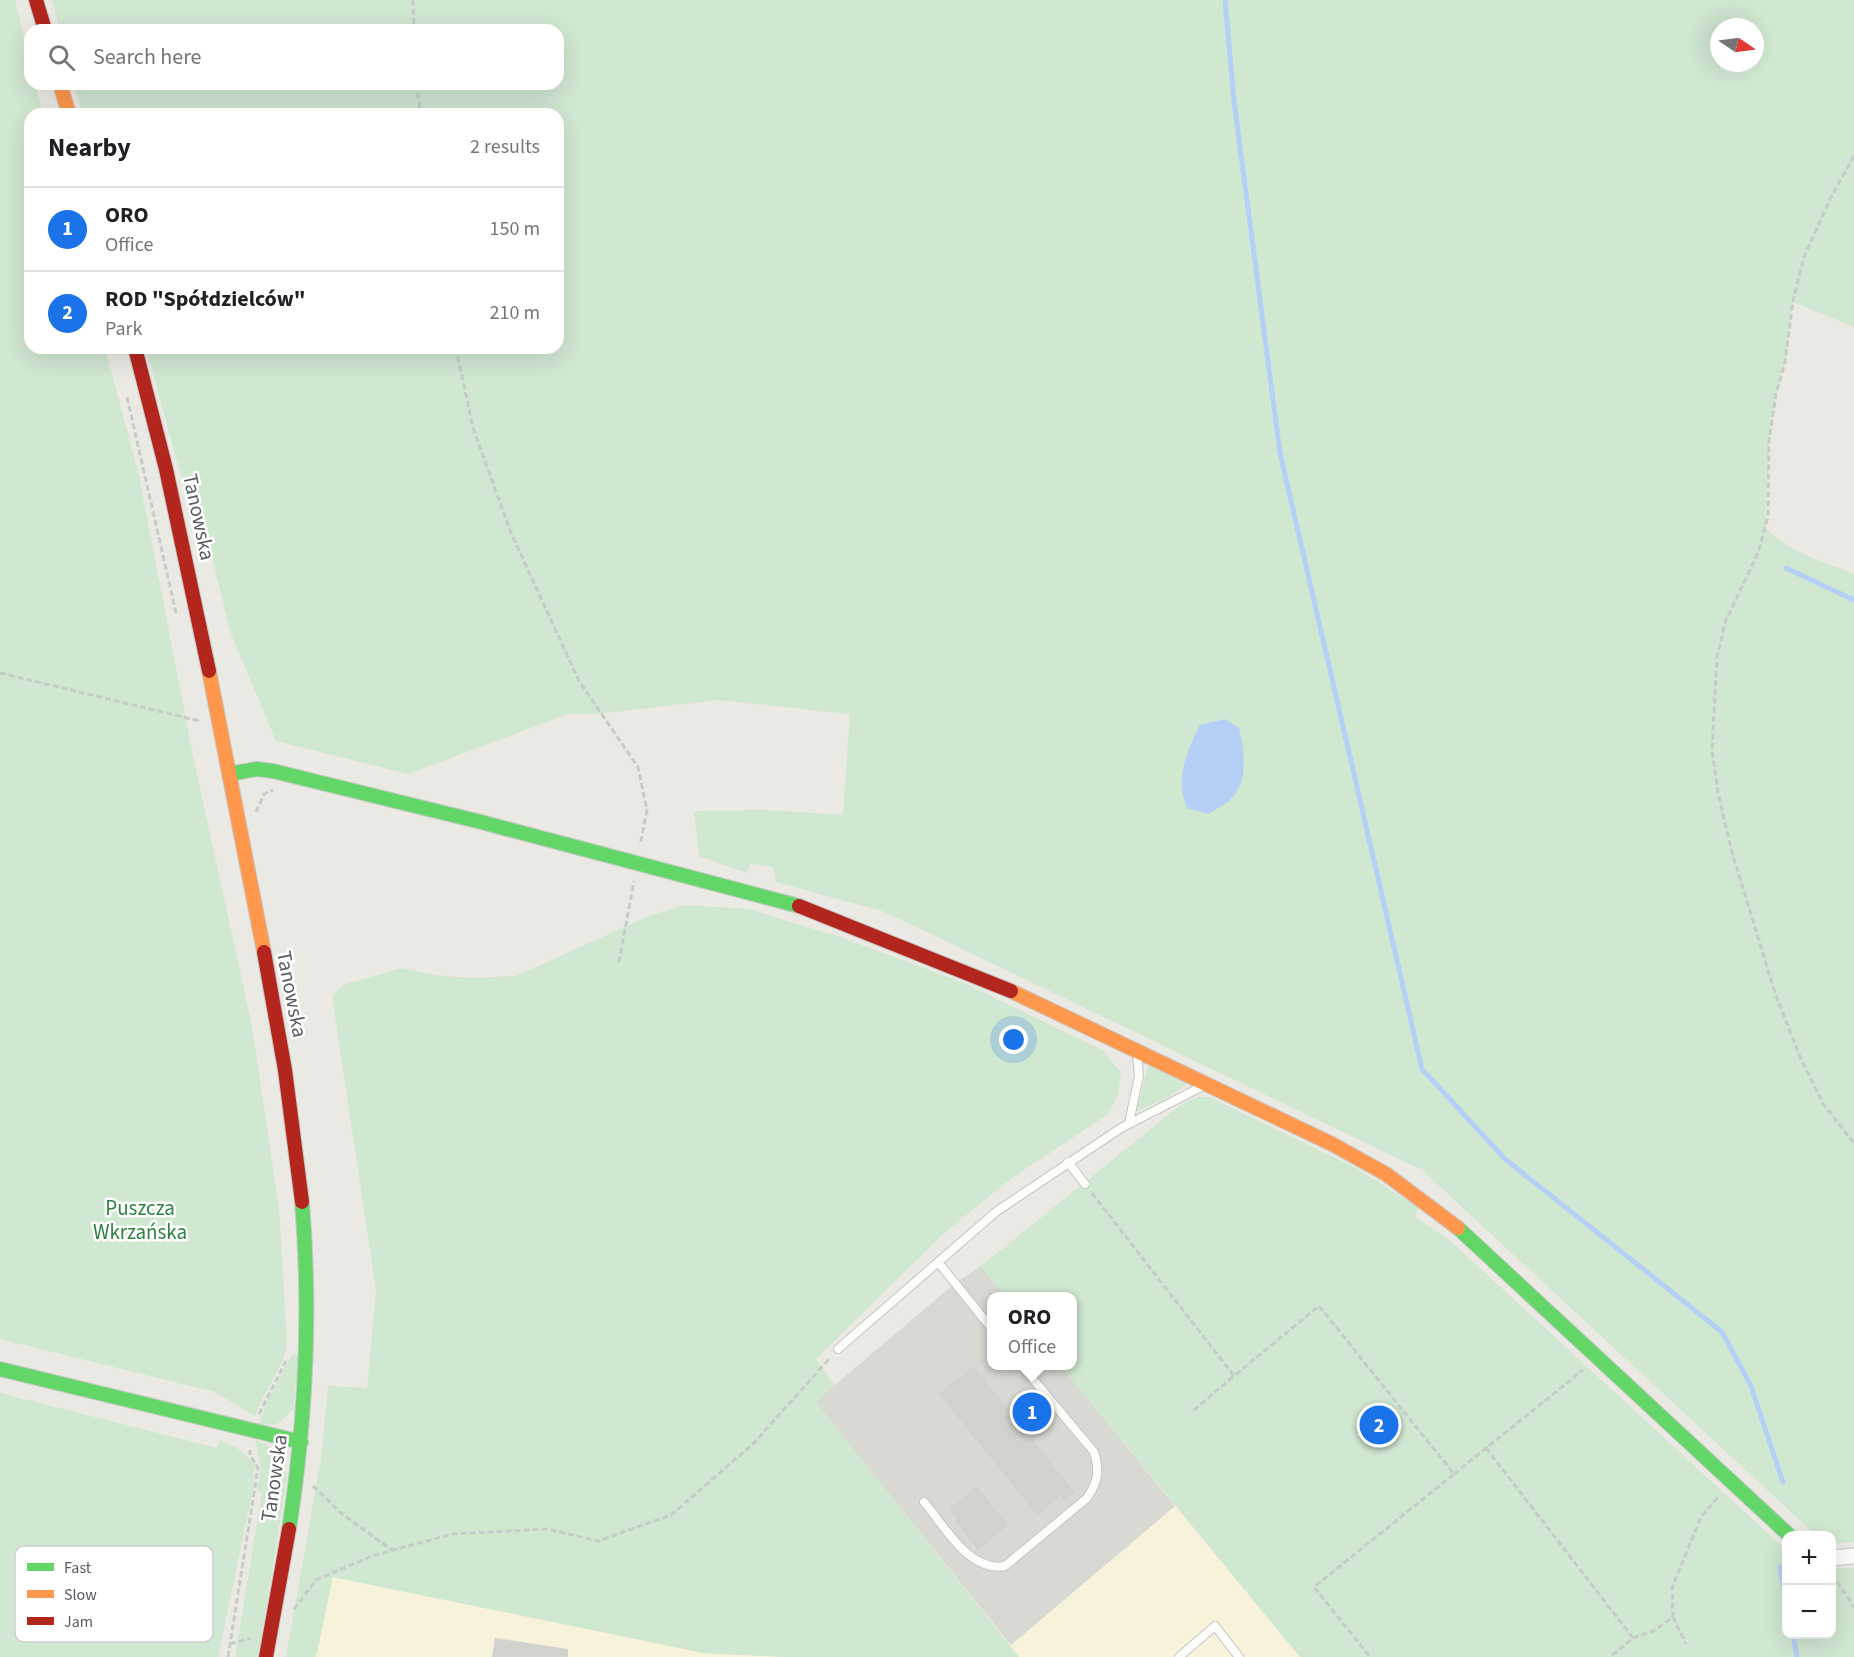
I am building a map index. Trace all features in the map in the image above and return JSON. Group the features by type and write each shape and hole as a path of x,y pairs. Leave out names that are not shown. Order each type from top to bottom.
{"street":[{"path":"36,0 43,24"},
{"path":"62,90 67,108"},
{"name":"Tanowska","path":"137,354 172,491 220,726 286,1070 304,1206 308,1321 301,1442 266,1657"},
{"path":"229,774 257,769 273,771 782,900 907,946 986,979 1362,1159 1431,1205 1785,1531"},
{"path":"0,1369 301,1442"},
{"path":"1836,1558 1854,1556"}],"lane":[{"path":"1129,1123 1139,1076 1137,1053"},
{"path":"838,1349 997,1211 1129,1123 1204,1085"},
{"path":"1068,1162 1085,1184"},
{"path":"938,1262 987,1323"},
{"path":"924,1502 970,1556 989,1566 998,1567 1005,1566 1087,1498 1096,1484 1098,1467 1094,1452 1026,1370"},
{"path":"1179,1657 1215,1626 1239,1657"}],"path":[{"path":"413,0 414,24"},
{"path":"417,90 420,108"},
{"path":"1854,156 1830,199 1804,257 1793,301 1785,362 1776,394 1770,441 1768,516 1758,553 1726,620 1717,657 1712,750 1718,793 1732,852 1775,993 1800,1057 1824,1105 1854,1143"},
{"path":"457,354 473,428 511,533 579,681 638,767 647,810 619,962"},
{"path":"125,387 178,621"},
{"path":"0,673 220,726"},
{"path":"198,712 202,731"},
{"path":"238,824 253,818 264,794 280,786"},
{"path":"1085,1184 1234,1376"},
{"path":"1194,1410 1319,1306 1454,1474"},
{"path":"291,1613 316,1580 392,1550 452,1534 547,1530 598,1541 671,1515 753,1444 838,1349"},
{"path":"228,1657 258,1468 250,1455 254,1431 260,1409 289,1355"},
{"path":"1370,1657 1314,1587 1587,1367"},
{"path":"1486,1448 1633,1638"},
{"path":"297,1471 342,1514 392,1550"},
{"path":"1686,1644 1673,1617 1672,1588 1701,1517 1722,1492"},
{"path":"1836,1579 1854,1608"},
{"path":"1610,1657 1633,1638 1655,1630 1673,1617"},
{"path":"230,1644 271,1632"}],"shaded area":[{"path":"981,1266 1002,1292 987,1292 987,1370 1064,1370 1175,1506 1011,1645 815,1402 954,1284"},
{"path":"1175,1506 1300,1657 955,1657 1011,1644"},
{"path":"332,1577 704,1653 786,1657 316,1657"}],"green space":[{"name":"Puszcza Wkrzańska","path":"0,0 15,0 24,38 24,90 37,90 41,108 24,108 24,354 107,354 139,476 193,756 252,1026 279,1209 287,1341 282,1361 255,1416 215,1392 0,1339"},
{"path":"52,0 1854,0 1854,327 1793,302 1785,362 1776,394 1769,441 1765,526 1771,534 1792,548 1854,574 1854,1542 1836,1544 1836,1531 1812,1531 1422,1170 882,911 776,882 773,867 750,864 747,873 699,856 694,811 767,810 843,815 850,714 719,700 596,714 568,714 408,774 276,741 230,631 200,508 190,508 148,354 564,354 564,108 80,108 76,90 564,90 564,24 58,24"},
{"path":"684,905 748,909 843,938 964,983 1104,1051 1121,1073 1118,1095 1107,1115 1012,1178 944,1233 816,1359 834,1385 816,1402 1019,1657 786,1657 704,1653 333,1577 316,1657 286,1657 321,1459 328,1386 367,1388 376,1290 332,996 343,985 401,968 441,976 476,978 516,976 649,916"},
{"path":"1148,1065 1187,1084 1167,1098 1137,1111"},
{"path":"1198,1097 1209,1097 1352,1166 1418,1207 1415,1217 1447,1238 1782,1546 1782,1639 1836,1639 1836,1568 1854,1568 1854,1657 1300,1657 1064,1370 1077,1370 1077,1292 1002,1292 981,1266 1183,1103"},
{"path":"292,1355 299,1356 293,1409 277,1424 259,1425 267,1402"},
{"path":"0,1393 217,1448 220,1440 237,1448 255,1464 253,1490 218,1657 0,1657"},
{"path":"255,1440 277,1454 287,1478 258,1657 235,1657 262,1492 257,1491 261,1468"}],"water":[{"path":"1225,719 1239,728 1244,757 1240,785 1229,801 1208,814 1187,808 1182,776 1190,745 1200,725"}],"building":[{"path":"973,1366 1010,1411 1032,1393 1049,1416 1028,1433 1075,1493 1065,1501 1060,1495 1037,1515 939,1394"},
{"path":"977,1487 1008,1525 978,1550 955,1521 958,1519 949,1509"},
{"path":"495,1638 568,1649 568,1657 492,1657"}],"waterway":[{"path":"1225,0 1234,101 1280,453 1422,1069 1505,1159 1722,1332 1751,1386 1783,1482"},
{"path":"1786,568 1854,600"},
{"path":"1780,1567 1783,1585"},
{"path":"1794,1639 1797,1657"}],"traffic: fast":[{"path":"229,774 257,769 273,771 481,822 799,906"},
{"path":"289,1529 303,1407 305,1366 306,1284 302,1202"},
{"path":"1458,1228 1785,1531"},
{"path":"0,1369 301,1442"}],"traffic: slow":[{"path":"62,90 67,108"},
{"path":"209,671 264,952"},
{"path":"1011,991 1332,1144 1386,1174 1458,1228"}],"traffic: jam":[{"path":"36,0 43,24"},
{"path":"137,354 166,469 209,671"},
{"path":"799,906 1011,991"},
{"path":"264,952 285,1070 302,1202"},
{"path":"266,1657 289,1529"}],"place":[{"name":"ORO","path":"1032,1412"},
{"name":"ROD \"Spółdzielców\"","path":"1379,1425"}]}
